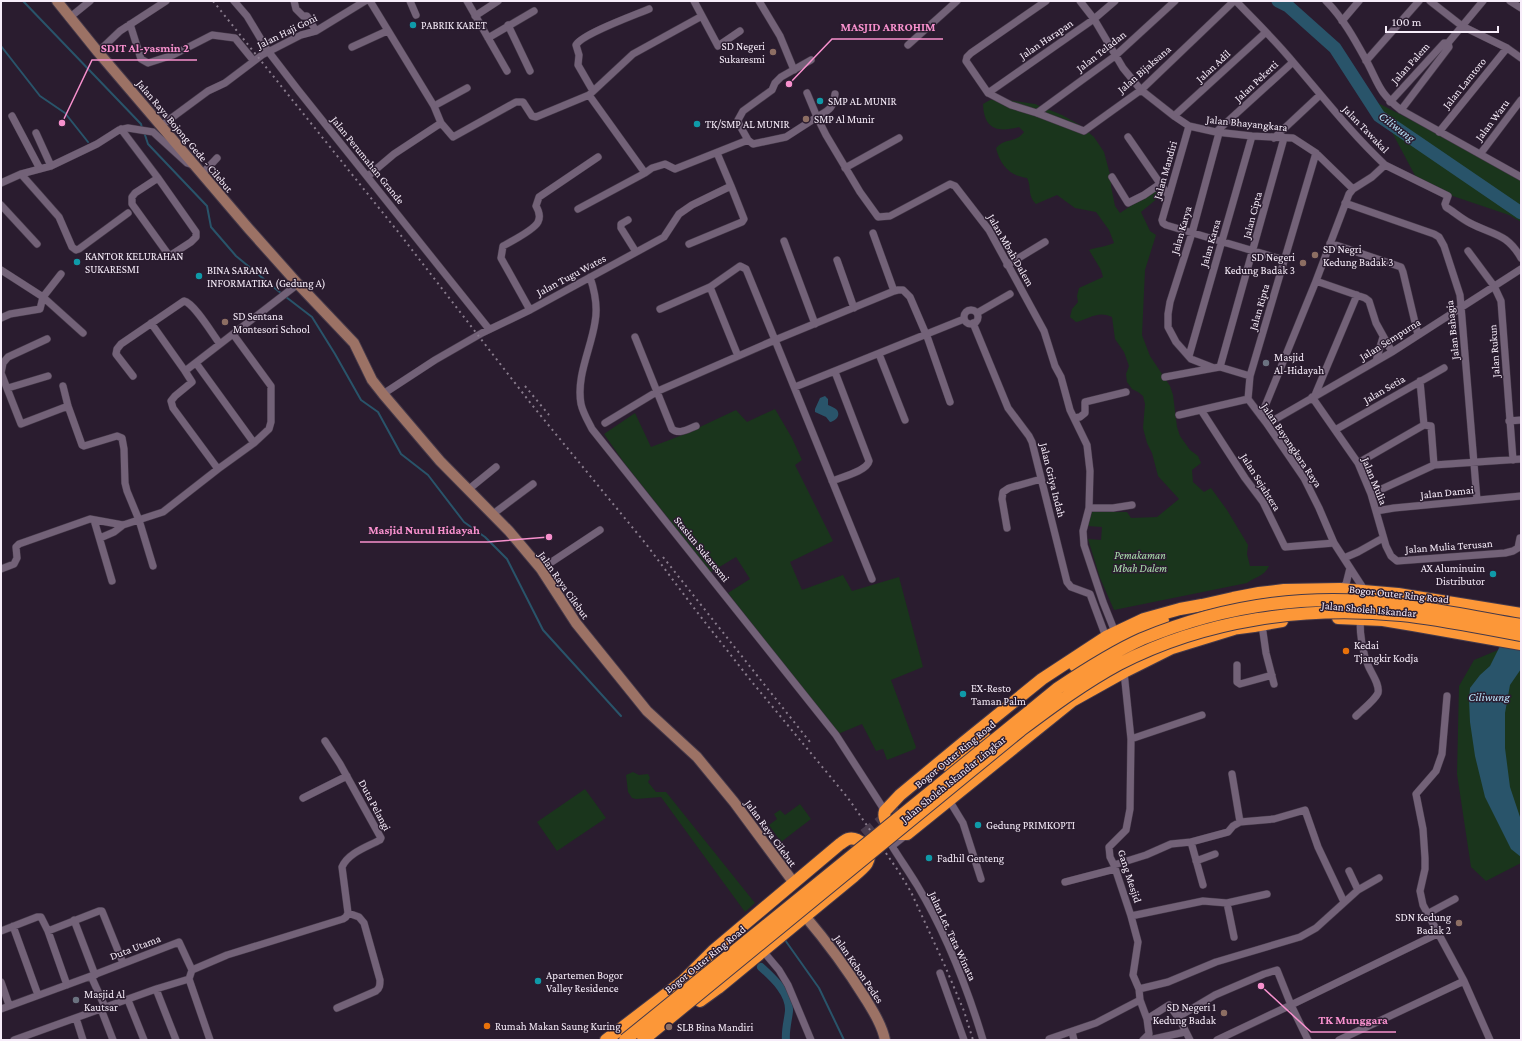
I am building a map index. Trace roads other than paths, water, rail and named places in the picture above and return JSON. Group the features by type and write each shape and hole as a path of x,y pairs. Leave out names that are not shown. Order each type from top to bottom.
{"highway":[{"name":"Jalan Sholeh Iskandar","path":"1202,605 1259,593 1284,590 1340,588 1398,594 1521,614"},
{"name":"Bogor Outer Ring Road","path":"625,1040 1058,688 1083,671 1142,640 1188,622 1243,608 1286,602 1325,600 1364,601 1404,605 1521,624"},
{"name":"Jalan Sholeh Iskandar Lingkar","path":"1202,605 1180,609 1144,619 1111,635 1042,679 900,795 883,813 884,818 891,829 898,834 949,800 1072,701 1124,672 1172,648 1237,628"},
{"path":"898,808 1001,722 1067,671 1116,642 1144,628 1202,605"},
{"name":"Bogor Outer Ring Road","path":"643,1040 1021,730 1087,683 1120,664 1147,651 1201,632 1238,622 1272,616 1323,612 1402,616 1521,635"},
{"name":"Jalan Sholeh Iskandar","path":"1237,628 1308,617 1360,619 1412,625 1521,644"},
{"path":"907,829 1075,687 1130,656 1193,631 1237,628"},
{"path":"606,1040 684,980 714,950 752,923 840,844 848,839 858,840 865,845 869,853 868,862 854,876 803,915"},
{"path":"790,890 850,846"},
{"path":"652,1040 700,1000 718,988 862,862"},
{"path":"600,1040 622,1028"}],"main road":[{"name":"Jalan Raya Bojong Gede - Cilebut","path":"56,1 98,52 162,125 295,286"},
{"name":"Jalan Raya Cilebut","path":"295,286 354,343 372,380 383,394 440,461 509,531 541,570 576,624 647,711 697,757 734,802 790,890"},
{"name":"Jalan Kebon Pedes","path":"803,915 825,940 854,979 877,1017 885,1040"}],"street":[{"path":"69,18 90,1"},
{"path":"98,52 120,30 166,1"},
{"name":"Jalan Perumahan Grande","path":"234,1 247,16 268,51 490,329"},
{"path":"294,1 296,9 303,16 307,16 316,31"},
{"name":"Jalan Haji Goni","path":"162,125 208,91 225,83 253,60 301,35 316,31 365,1"},
{"path":"370,1 434,106 441,123 453,137 516,102 523,102 532,116 536,117 591,93 633,54 702,16"},
{"path":"410,1 416,15"},
{"path":"467,1 507,71"},
{"path":"475,16 498,1"},
{"path":"694,1 718,46 740,31"},
{"path":"760,1 780,36 794,70"},
{"path":"908,45 957,1"},
{"path":"1036,113 1011,106 988,93 966,61 967,57 1046,1"},
{"name":"Jalan Bhayangkara","path":"1080,1 1094,19 1115,56 1141,90 1174,116 1189,126 1218,132 1274,138 1293,138 1316,154 1353,189"},
{"name":"Jalan Harapan","path":"988,93 1094,19 1115,1"},
{"name":"Jalan Teladan","path":"1036,113 1115,56 1176,1"},
{"name":"Jalan Tawakal","path":"1235,1 1266,32 1354,134 1385,165 1372,177 1353,189"},
{"name":"Jalan Bijaksana","path":"1036,113 1084,131 1141,90 1235,1"},
{"path":"1326,1 1342,21 1366,61 1378,87 1390,102 1439,132 1520,174"},
{"path":"1342,21 1359,1"},
{"path":"1366,61 1419,1"},
{"path":"1430,1 1462,26 1507,48 1521,58"},
{"name":"Jalan Palem","path":"1390,102 1444,43 1448,43 1483,1"},
{"path":"1510,1 1521,8"},
{"path":"645,173 591,93 578,65 579,55 576,45 592,33 649,9"},
{"path":"488,38 534,11"},
{"path":"130,24 140,59 148,63 173,55 212,35 235,38 253,60"},
{"path":"508,25 530,71"},
{"path":"352,47 387,31"},
{"name":"Jalan Adil","path":"1174,116 1266,32"},
{"name":"Jalan Palem","path":"1401,110 1449,47 1448,43"},
{"name":"Jalan Lamtoro","path":"1439,132 1507,48"},
{"path":"811,60 781,77 775,83 772,90 743,111 738,120 748,140 753,144 786,137 831,109 835,94"},
{"name":"Jalan Pekerti","path":"1218,132 1293,62"},
{"path":"1419,70 1424,72 1426,76"},
{"path":"434,106 467,88"},
{"name":"Jalan Mbah Dalem","path":"807,93 817,117 845,168 878,217 890,216 953,184 989,230 1006,265 1021,288 1044,331 1055,366 1061,377 1070,410 1087,445 1090,471 1089,508 1083,530 1084,545 1103,602 1111,635"},
{"path":"1274,138 1320,95"},
{"name":"Jalan Waru","path":"1481,153 1521,100"},
{"path":"12,116 40,169"},
{"path":"368,176 394,154 441,123"},
{"name":"Jalan Mandiri","path":"1189,126 1162,220 1166,225 1192,233"},
{"path":"124,129 196,232 196,237 191,242 171,255 168,254 132,204 132,197 135,193 158,178"},
{"path":"1,183 22,174 51,166 124,129 153,132 187,163 195,166"},
{"name":"Jalan Karya","path":"1189,356 1170,333 1168,327 1168,314 1192,233 1218,132"},
{"path":"36,133 51,166"},
{"name":"Jalan Karsa","path":"1189,356 1252,136"},
{"path":"845,168 899,138"},
{"path":"1128,138 1168,195"},
{"name":"Jalan Cipta","path":"1217,368 1253,251 1284,138"},
{"path":"578,209 652,168 665,164 675,169 717,154 748,140"},
{"path":"689,244 742,222 744,219 717,154"},
{"name":"Jalan Ripta","path":"1248,399 1250,376 1316,154"},
{"path":"530,310 501,258 503,246 535,226 539,220 539,213 536,206 539,197 598,156"},
{"path":"202,174 217,158"},
{"path":"1385,165 1448,196 1445,204 1446,207 1468,222 1506,239 1515,248 1521,258"},
{"path":"22,174 59,217 72,247 76,250 79,250 128,213"},
{"path":"1112,177 1128,203 1144,195 1160,184"},
{"name":"Jalan Tugu Wates","path":"383,394 435,360 490,329 530,310 664,237 679,214 692,205 731,186"},
{"path":"1261,416 1316,281 1345,203 1353,189"},
{"name":"Jalan Bahagia","path":"1345,203 1439,237 1444,246 1460,295 1477,500"},
{"path":"1,205 37,244"},
{"path":"628,220 622,224 621,228 636,252"},
{"path":"873,233 894,291"},
{"path":"1192,233 1284,260"},
{"path":"784,241 815,324"},
{"path":"1006,265 1045,242"},
{"path":"1330,243 1400,267 1403,272 1418,335"},
{"name":"Jalan Rukun","path":"1468,251 1494,286 1501,301 1513,460"},
{"path":"837,260 854,308"},
{"path":"660,309 710,287 740,266 746,269 872,578"},
{"name":"Jalan Sempurna","path":"1267,424 1392,352 1521,268"},
{"path":"1,270 43,297 83,333"},
{"path":"1,318 10,314 40,309 43,297 61,274"},
{"name":"Stasiun Sukaresmi","path":"590,277 597,307 595,323 582,373 580,392 584,413 592,429 836,735 884,811"},
{"path":"1316,281 1366,298 1369,301 1376,323 1392,352"},
{"path":"185,371 295,286"},
{"path":"710,287 738,356"},
{"path":"605,423 658,391 775,340 898,290 904,290 908,293 926,335 950,402"},
{"path":"977,313 1010,294"},
{"path":"1314,396 1357,295"},
{"path":"132,376 116,354 117,349 121,344 184,301 186,301 193,308 220,344"},
{"path":"964,319 964,314 969,310 974,310 977,313"},
{"path":"964,319 967,322 973,323 978,318 977,313"},
{"path":"795,387 964,319"},
{"path":"151,323 192,382"},
{"name":"Jalan Griya Indah","path":"973,323 1008,408 1032,442 1067,582 1071,587 1090,594 1111,635"},
{"path":"100,538 114,532 123,525 163,512 254,443 269,429 271,422 271,386 233,334"},
{"path":"635,336 672,429 679,432 696,426"},
{"path":"1376,361 1383,336"},
{"path":"47,339 8,357 2,363 1,373 21,424 68,406"},
{"path":"879,354 905,420"},
{"path":"1189,356 1191,359 1217,368 1250,376"},
{"path":"196,363 254,443"},
{"path":"1165,377 1217,368"},
{"name":"Jalan Setia","path":"1335,430 1444,368"},
{"path":"832,482 864,468 869,461 835,372"},
{"path":"204,375 192,382 171,401 173,408 218,469"},
{"path":"8,388 48,376"},
{"path":"1420,381 1424,425"},
{"path":"63,386 68,406 82,445 84,446 117,436 122,438 124,449 125,483 139,520 153,566"},
{"path":"1074,418 1080,417 1085,413 1086,402 1126,392"},
{"name":"Jalan Mulia","path":"1314,396 1358,463 1371,494 1383,538"},
{"path":"1179,415 1248,399"},
{"name":"Jalan Bayangkara Raya","path":"1248,399 1304,478 1320,508 1334,543 1366,591"},
{"name":"Jalan Sejahtera","path":"1201,410 1245,478 1263,502 1285,547 1334,543"},
{"path":"1509,420 1521,420"},
{"path":"1358,463 1424,425 1431,426 1434,464"},
{"path":"1371,494 1434,464 1521,459"},
{"path":"469,490 496,467"},
{"path":"1007,528 1002,499 1003,492 1009,488 1041,478"},
{"path":"493,514 533,484"},
{"name":"Jalan Damai","path":"1376,512 1394,508 1521,496"},
{"path":"1089,508 1113,508 1132,505"},
{"path":"1,569 14,564 17,558 16,547 22,542 77,522 90,519 123,525"},
{"path":"94,520 112,581"},
{"path":"541,570 600,530"},
{"path":"1344,558 1383,538"},
{"name":"Jalan Mulia Terusan","path":"1383,538 1391,556 1397,561 1513,551 1518,548 1520,538"},
{"path":"1340,588 1346,584 1350,568"},
{"path":"1356,716 1376,696 1378,688 1367,664 1364,653 1360,631 1360,619"},
{"path":"1262,625 1266,653 1274,684"},
{"path":"1237,665 1237,682 1240,684 1272,675"},
{"name":"Gang Mesjid","path":"1124,672 1131,740 1130,809 1126,830 1109,847 1110,857 1115,867 1138,942 1133,974 1139,989 1140,1000 1147,1019 1149,1034 1146,1040"},
{"path":"1447,696 1442,754 1436,771 1416,794 1423,829 1425,858 1425,869 1420,892 1423,905 1464,981 1488,1039"},
{"path":"1131,740 1202,716"},
{"name":"Duta Pelangi","path":"324,741 347,776 381,838 344,861 342,867 348,913"},
{"path":"1232,774 1240,822"},
{"path":"303,798 347,776"},
{"path":"949,800 963,823 981,879"},
{"path":"1065,882 1115,867 1170,844 1191,842 1228,832 1233,826 1240,822 1274,820 1305,810 1318,847 1344,902"},
{"name":"Jalan Let. Tata Winata","path":"907,829 892,846 917,885 942,934 971,1002 983,1040"},
{"path":"1191,842 1203,886"},
{"path":"1196,861 1215,854"},
{"path":"1349,871 1358,890"},
{"path":"1139,989 1168,982 1216,962 1300,937 1316,928 1358,890 1379,878"},
{"path":"1131,916 1203,901 1227,903 1266,894"},
{"path":"1428,914 1455,899"},
{"path":"1227,903 1234,937"},
{"path":"48,931 74,920 102,911 123,963"},
{"path":"210,1040 189,980 192,970 227,955 343,919 348,913 359,917 364,923 380,984 379,989 376,991 337,1008"},
{"path":"1,931 39,917 42,918 67,985"},
{"path":"74,920 113,1040"},
{"path":"13,926 38,995"},
{"path":"1217,1040 1439,933"},
{"name":"Duta Utama","path":"1,1008 67,985 179,942 192,970"},
{"path":"766,946 788,985 811,1040"},
{"path":"1178,1017 1215,995 1277,970 1291,1005 1308,1040"},
{"path":"940,973 964,1040"},
{"path":"14,1040 156,989 189,980"},
{"path":"1339,1040 1464,981"},
{"path":"1,982 9,1005"},
{"path":"156,989 176,1040"},
{"path":"128,1000 144,1040"},
{"path":"1049,1040 1096,1023 1140,1000"},
{"path":"1147,1019 1169,1005 1178,1017 1190,1040"},
{"path":"76,1018 83,1040"},
{"path":"1072,1032 1074,1040"},
{"path":"1146,1040 1185,1032"}],"water":[{"path":"825,396 828,399 828,405 838,412 837,418 834,421 830,422 826,417 815,412 820,398"},
{"name":"Ciliwung","path":"1521,604 1521,669 1510,685 1505,713 1505,748 1510,787 1521,820 1521,857 1511,849 1485,797 1475,756 1470,722 1469,700 1470,688 1480,675 1490,666"}],"waterway":[{"path":"23,1 141,124 142,128"},
{"name":"Ciliwung","path":"1278,1 1288,6 1335,48 1379,116 1521,213"},
{"path":"1,46 40,96 65,113 88,142"},
{"path":"144,132 148,144 207,206 211,227 236,256 282,294"},
{"path":"286,297 312,317 361,400 378,412 401,454 428,475 464,522 485,537 507,559 543,630 621,716"},
{"path":"785,940 819,988 844,1040"},
{"path":"761,967 780,986 787,998 789,1011 786,1040"}],"tunnel":[{"path":"850,846 898,808"}],"railway":[{"path":"213,1 399,233 532,405 646,544 752,682 848,798 911,892 964,1011 973,1040"},
{"path":"525,386 549,415"},
{"path":"663,557 810,742"}],"place":[{"name":"PABRIK KARET","path":"413,25"},
{"name":"SD Negeri Sukaresmi","path":"773,52"},
{"name":"MASJID ARROHIM","path":"789,84"},
{"name":"SMP AL MUNIR","path":"820,101"},
{"name":"SMP Al Munir","path":"806,119"},
{"name":"SDIT Al-yasmin 2","path":"62,123"},
{"name":"TK/SMP AL MUNIR","path":"697,124"},
{"name":"SD Negri Kedung Badak 3","path":"1315,255"},
{"name":"KANTOR KELURAHAN SUKARESMI","path":"77,262"},
{"name":"SD Negeri Kedung Badak 3","path":"1303,263"},
{"name":"BINA SARANA INFORMATIKA (Gedung A)","path":"199,276"},
{"name":"SD Sentana Montesori School","path":"225,322"},
{"name":"Masjid Al-Hidayah","path":"1266,363"},
{"name":"Masjid Nurul Hidayah","path":"549,537"},
{"name":"AX Aluminuim Distributor","path":"1493,574"},
{"name":"Kedai Tjangkir Kodja","path":"1346,651"},
{"name":"EX-Resto Taman Palm","path":"963,694"},
{"name":"Gedung PRIMKOPTI","path":"978,825"},
{"name":"Fadhil Genteng","path":"929,858"},
{"name":"SDN Kedung Badak 2","path":"1459,923"},
{"name":"Apartemen Bogor Valley Residence","path":"538,981"},
{"name":"TK Munggara","path":"1261,986"},
{"name":"Masjid Al Kautsar","path":"76,1000"},
{"name":"SD Negeri 1 Kedung Badak","path":"1224,1013"},
{"name":"Rumah Makan Saung Kuring","path":"487,1026"},
{"name":"SLB Bina Mandiri","path":"669,1027"}],"park label":[{"name":"Pemakaman Mbah Dalem","path":"1140,561"}]}
